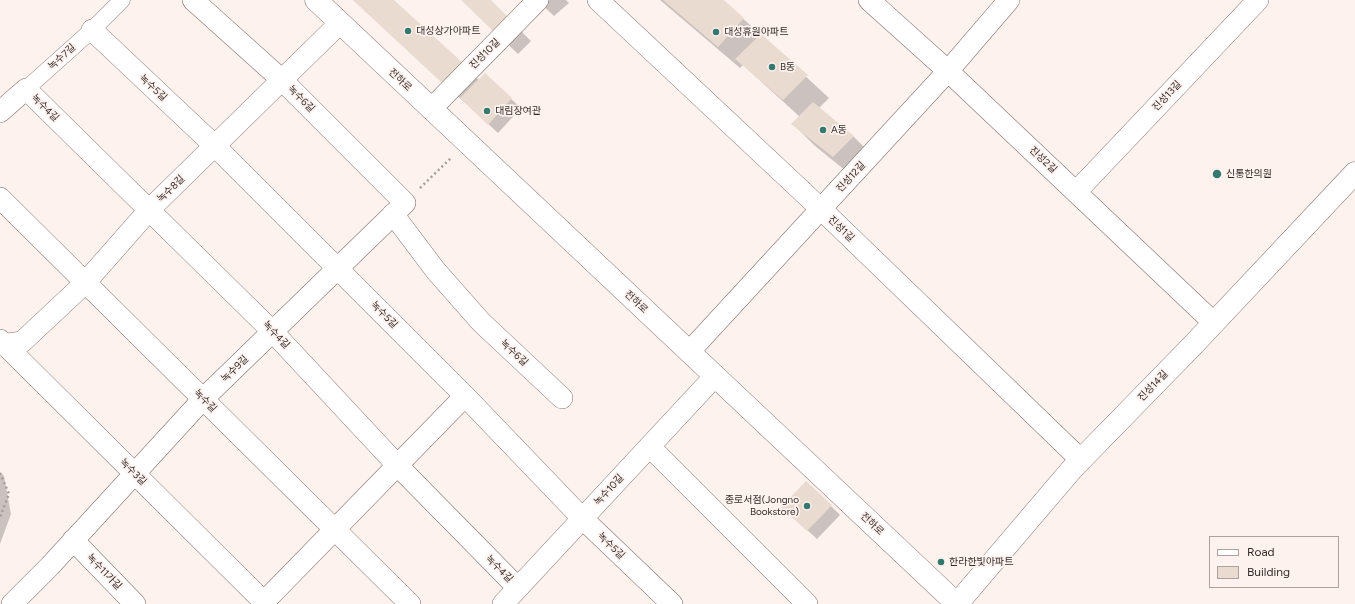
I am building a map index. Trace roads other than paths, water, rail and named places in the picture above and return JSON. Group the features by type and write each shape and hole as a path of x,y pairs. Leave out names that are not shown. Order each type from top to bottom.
{"street":[{"name":"녹수7길","path":"0,112 92,30 122,0"},
{"name":"녹수6길","path":"193,0 282,80 399,208 436,271 481,322 562,398"},
{"name":"전하로","path":"316,0 957,604"},
{"name":"진성10길","path":"431,109 538,0"},
{"name":"진성1길","path":"598,0 821,209 1081,460"},
{"name":"진성2길","path":"869,0 948,71 1214,323"},
{"name":"진성12길","path":"689,352 948,71 1009,0"},
{"name":"진성13길","path":"1076,192 1258,0"},
{"name":"녹수8길","path":"2,343 22,342 85,283 150,209 340,23"},
{"name":"녹수5길","path":"92,30 215,146 465,396 583,519 672,604"},
{"name":"녹수4길","path":"26,89 150,209 273,332 398,466 518,588"},
{"name":"진성14길","path":"957,604 1081,460 1214,323 1355,173"},
{"name":"녹수길","path":"0,198 410,604"},
{"name":"녹수9길","path":"12,604 203,400 399,208"},
{"name":"녹수3길","path":"2,343 264,603"},
{"name":"녹수10길","path":"503,604 715,376"},
{"path":"264,603 465,396"},
{"path":"650,446 807,604"},
{"name":"녹수11가길","path":"73,540 135,604"}],"place":[{"name":"대성상가아파트","path":"408,31"},
{"name":"대성휴원아파트","path":"716,32"},
{"name":"B동","path":"772,67"},
{"name":"대림장여관","path":"487,111"},
{"name":"A동","path":"823,130"},
{"name":"신통한의원","path":"1217,174"},
{"name":"종로서점(Jongno Bookstore)","path":"807,506"},
{"name":"한라한빛아파트","path":"941,562"}]}
